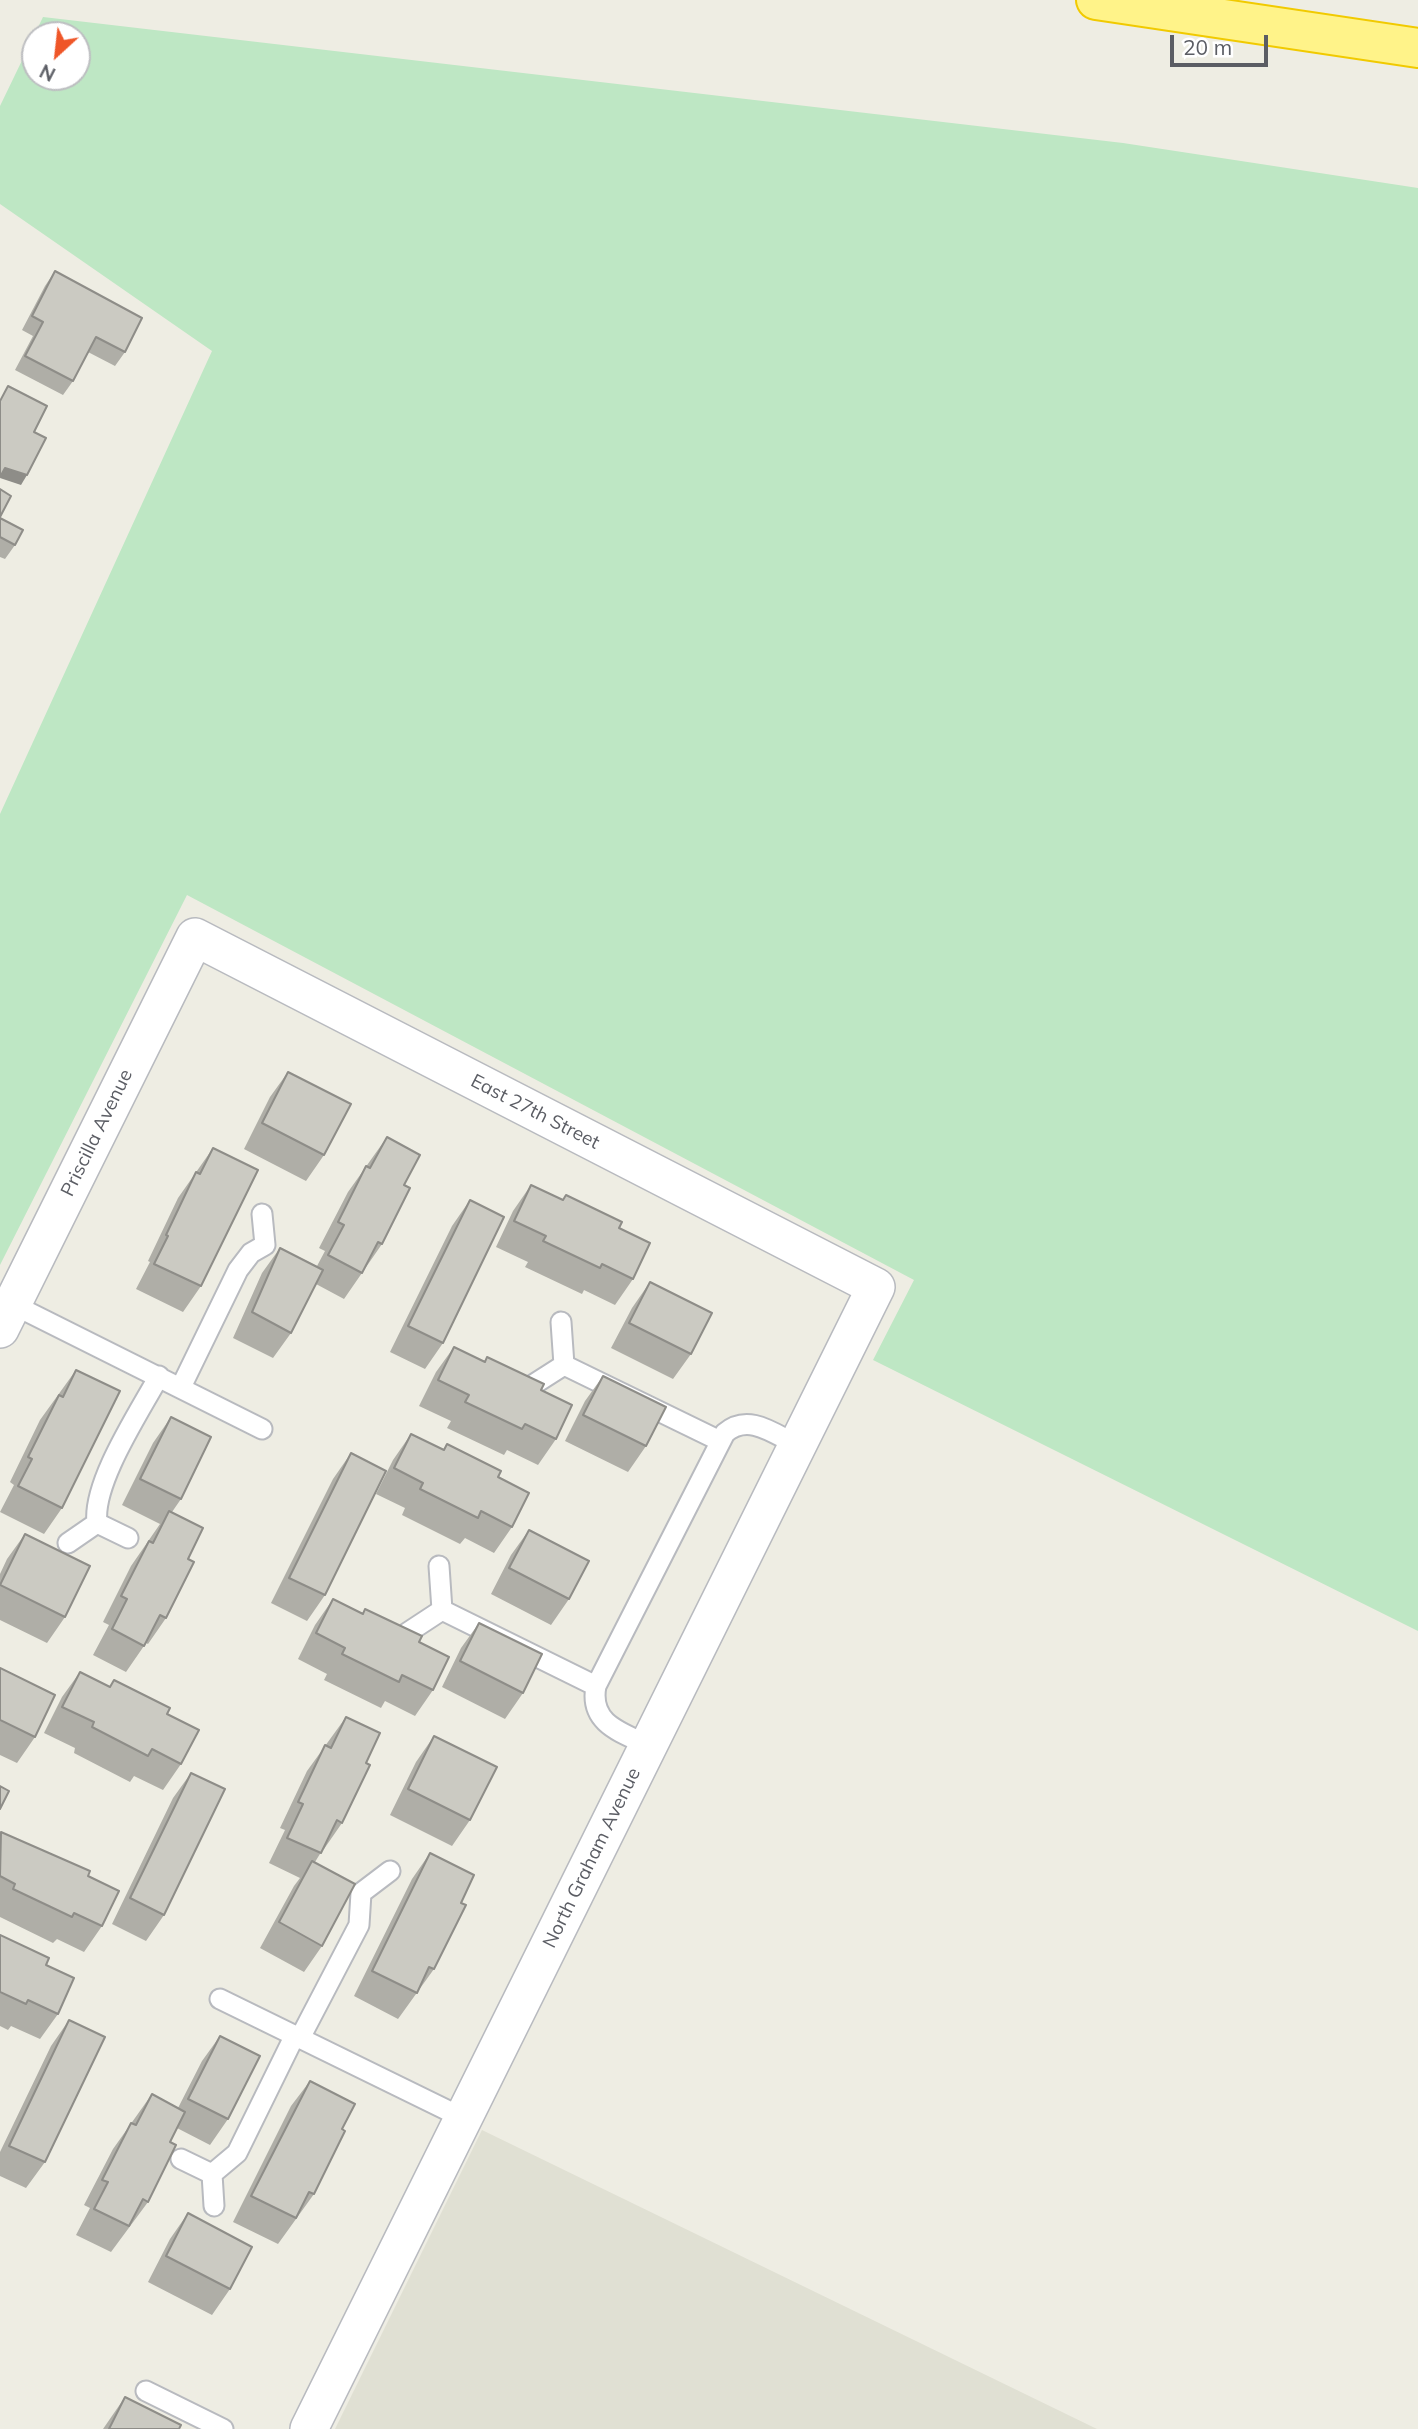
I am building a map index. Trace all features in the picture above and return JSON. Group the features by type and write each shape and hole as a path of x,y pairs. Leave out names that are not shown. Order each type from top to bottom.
{"highway":[{"path":"1096,0 1418,48"}],"street":[{"name":"East 27th Street","path":"195,937 876,1287"},
{"name":"Priscilla Avenue","path":"6,1317 195,937"},
{"name":"North Graham Avenue","path":"309,2429 876,1287"}],"lane":[{"path":"262,1214 265,1245"},
{"path":"265,1245 284,1256"},
{"path":"181,1387 244,1259 265,1245"},
{"path":"6,1317 159,1376 262,1429"},
{"path":"561,1322 564,1365"},
{"path":"564,1365 720,1441"},
{"path":"528,1388 564,1365"},
{"path":"97,1523 96,1503 104,1480 159,1376"},
{"path":"648,1745 615,1729 598,1716 595,1703 596,1686 720,1441 732,1428 746,1423 797,1445"},
{"path":"97,1523 128,1538"},
{"path":"68,1543 97,1523"},
{"path":"439,1566 442,1610"},
{"path":"442,1610 596,1686"},
{"path":"407,1633 442,1610"},
{"path":"212,2174 237,2153 359,1925 361,1893 390,1871"},
{"path":"339,1883 361,1893"},
{"path":"220,1999 463,2118"},
{"path":"181,2158 212,2174"},
{"path":"212,2174 214,2206"},
{"path":"146,2391 223,2429"}],"shaded area":[{"path":"482,2130 1097,2429 335,2429"}],"green space":[{"path":"43,17 77,21 41,21"},
{"path":"91,23 1123,143 1418,188 1418,1631 873,1360 914,1280 187,895 0,1265 0,814 212,351 0,204 0,106 21,63 21,91 91,91"}],"building":[{"path":"55,271 142,318 125,352 96,337 73,381 25,356 43,322 32,316"},
{"path":"8,386 47,406 34,432 46,438 27,475 5,468 0,477 0,401"},
{"path":"0,489 11,496 0,517"},
{"path":"0,518 23,530 15,545 0,537"},
{"path":"288,1072 351,1104 324,1155 262,1123"},
{"path":"387,1137 420,1155 404,1185 410,1188 382,1244 378,1242 362,1273 328,1255 344,1225 338,1222 366,1166 370,1168"},
{"path":"213,1148 258,1170 201,1286 154,1264 196,1172 200,1174"},
{"path":"531,1185 563,1200 566,1195 622,1222 619,1228 650,1243 633,1279 602,1264 600,1268 543,1241 546,1236 514,1221"},
{"path":"470,1200 504,1217 443,1343 408,1326"},
{"path":"280,1248 323,1270 291,1333 252,1312"},
{"path":"650,1282 712,1313 691,1354 629,1323"},
{"path":"454,1347 485,1362 487,1357 544,1384 541,1390 572,1405 556,1439 525,1424 522,1429 465,1402 469,1395 438,1380"},
{"path":"76,1370 120,1391 62,1508 18,1486 32,1459 28,1457 59,1395 63,1397"},
{"path":"603,1376 666,1407 646,1446 583,1415"},
{"path":"171,1417 211,1437 181,1499 140,1479"},
{"path":"411,1434 444,1450 447,1444 501,1471 498,1477 529,1493 512,1527 481,1511 478,1518 420,1489 423,1483 394,1468"},
{"path":"351,1453 386,1471 325,1595 289,1578"},
{"path":"169,1511 203,1528 188,1559 194,1562 166,1618 160,1615 144,1646 112,1629 127,1599 121,1596 149,1541 153,1543"},
{"path":"529,1530 589,1561 569,1599 509,1568"},
{"path":"25,1534 90,1566 65,1617 0,1585"},
{"path":"333,1599 363,1614 365,1609 422,1636 419,1642 449,1657 433,1690 402,1675 399,1682 342,1654 345,1648 316,1633"},
{"path":"479,1623 542,1654 523,1693 460,1661"},
{"path":"0,1668 55,1695 35,1737 0,1720"},
{"path":"80,1672 110,1687 114,1680 170,1708 167,1714 199,1730 181,1764 152,1749 148,1756 92,1727 94,1722 62,1707"},
{"path":"346,1717 380,1733 366,1763 370,1765 342,1823 337,1820 321,1853 287,1838 303,1804 298,1802 325,1745 331,1748"},
{"path":"434,1736 497,1767 470,1820 408,1789"},
{"path":"191,1773 225,1789 164,1915 130,1898"},
{"path":"0,1786 9,1791 0,1809"},
{"path":"1,1832 90,1871 88,1876 119,1891 102,1926 74,1913 72,1917 13,1889 15,1884 0,1876"},
{"path":"430,1853 474,1875 461,1903 466,1905 434,1969 429,1967 417,1993 372,1971"},
{"path":"312,1861 355,1884 322,1946 279,1922"},
{"path":"0,1935 49,1958 46,1965 74,1978 58,2014 28,2000 26,2004 0,1992"},
{"path":"69,2020 105,2037 45,2162 9,2146"},
{"path":"220,2036 260,2056 228,2119 188,2099"},
{"path":"310,2081 355,2104 314,2194 309,2192 296,2218 251,2196"},
{"path":"152,2094 185,2112 170,2142 176,2145 148,2202 143,2199 129,2226 94,2209 108,2182 102,2180 131,2123 136,2125"},
{"path":"188,2213 252,2247 230,2289 166,2256"},
{"path":"125,2397 181,2425 179,2429 109,2429"}]}
